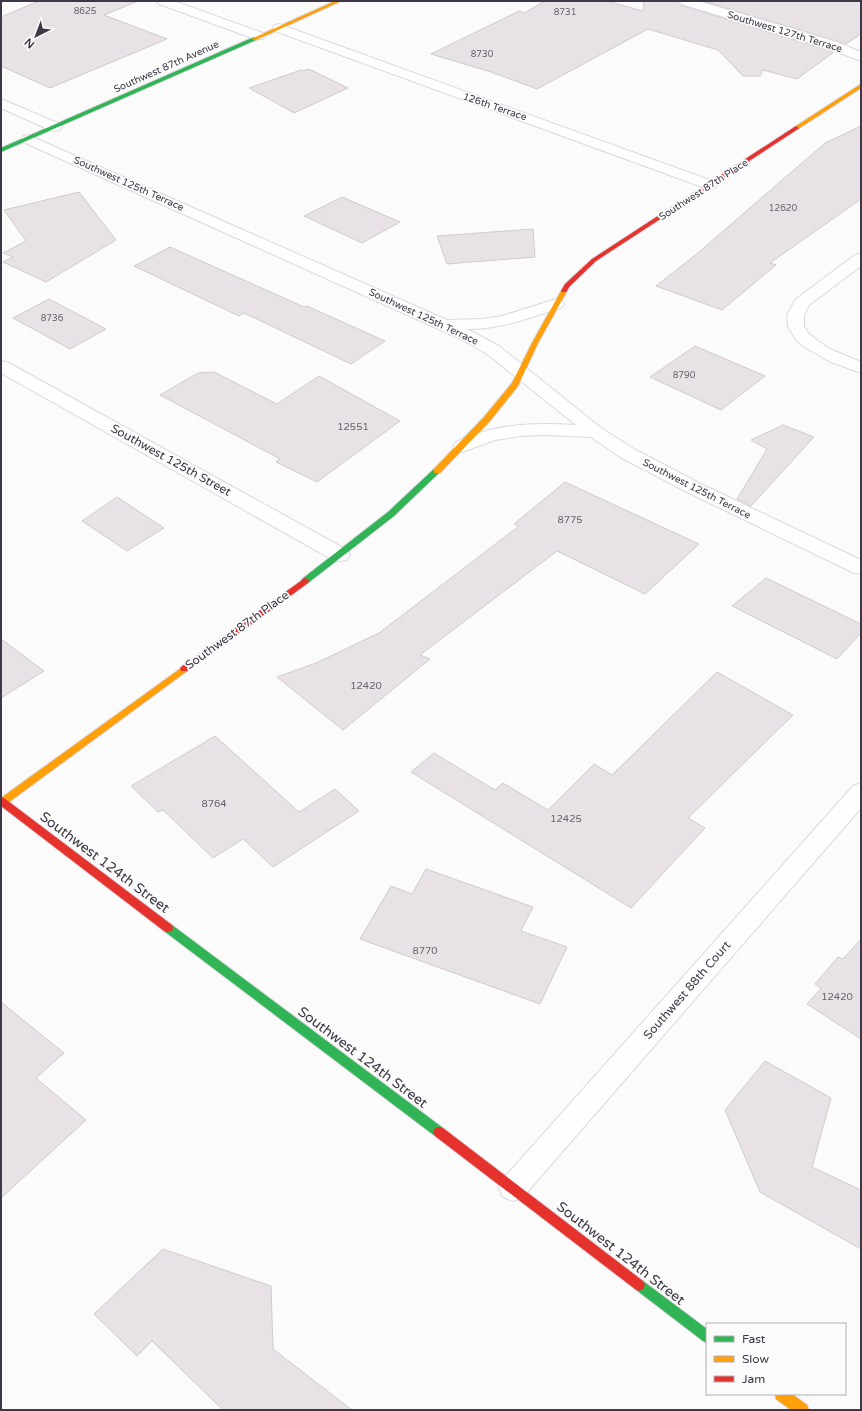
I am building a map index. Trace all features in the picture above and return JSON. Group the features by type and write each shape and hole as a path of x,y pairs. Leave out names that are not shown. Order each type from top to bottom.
{"street":[{"path":"163,1 259,36"},
{"name":"Southwest 87th Avenue","path":"1,150 339,1"},
{"name":"Southwest 127th Terrace","path":"684,1 832,45 861,57"},
{"name":"126th Terrace","path":"279,28 710,185"},
{"name":"Southwest 87th Place","path":"2,802 340,555 435,473 487,420 506,398 567,285 594,260 861,86"},
{"path":"1,103 55,126"},
{"name":"Southwest 125th Terrace","path":"28,139 444,324 481,342 521,371 595,432 632,456 696,489 861,568"},
{"path":"861,258 802,302 794,318 795,326 798,332 825,352 861,368"},
{"path":"444,324 483,324 504,321 556,304"},
{"name":"Southwest 125th Street","path":"1,366 340,555"},
{"name":"Southwest 87th Place","path":"462,446 496,434 513,431 557,430 595,432"},
{"name":"Southwest 88th Court","path":"514,1188 861,792"},
{"name":"Southwest 124th Street","path":"2,802 514,1188 706,1336"},
{"path":"782,1395 802,1410"}],"building":[{"path":"39,1 136,1 104,15 167,39 50,88 1,66 1,17"},
{"path":"545,1 607,1 643,11 644,1 678,1 681,5 834,52 797,79 763,70 760,76 743,76 718,50 648,29 537,89 491,72 431,54 519,11 524,13"},
{"path":"703,1 861,1 861,34 846,44"},
{"path":"309,69 348,88 294,113 249,88 301,70 303,71"},
{"path":"861,126 861,199 770,263 776,265 722,310 656,286 699,252 825,143"},
{"path":"79,192 116,240 46,282 3,262 13,257 3,253 26,241 4,210"},
{"path":"342,197 400,222 362,243 304,216"},
{"path":"533,229 535,257 447,264 437,236"},
{"path":"170,247 304,307 307,306 385,341 351,364 244,313 239,316 134,266"},
{"path":"49,299 106,329 70,349 13,318"},
{"path":"695,346 765,376 721,410 650,377"},
{"path":"214,372 277,404 319,376 400,421 317,482 276,462 280,459 160,395 198,373"},
{"path":"783,425 814,437 751,506 737,499 767,449 751,440"},
{"path":"565,482 699,544 645,594 557,551 420,655 430,659 343,730 277,677 316,663 379,633 519,526 514,524"},
{"path":"117,497 164,528 127,551 82,521"},
{"path":"766,578 861,624 861,633 837,659 732,606"},
{"path":"1,639 44,671 1,698"},
{"path":"717,672 793,715 688,818 705,828 631,908 411,772 434,753 495,790 503,783 548,810 594,764 612,775"},
{"path":"215,736 299,812 335,789 359,811 273,867 243,839 213,858 163,810 158,812 131,786"},
{"path":"426,869 533,907 521,931 567,947 540,1004 360,939 391,886 412,894"},
{"path":"861,939 861,1039 807,1004 821,988 815,984 838,957 843,959"},
{"path":"1,1002 64,1053 36,1078 86,1120 1,1198"},
{"path":"765,1061 831,1098 812,1167 861,1190 861,1249 760,1192 725,1110"},
{"path":"163,1249 271,1286 273,1349 352,1410 223,1410 152,1341 137,1356 94,1314"}],"traffic: fast":[{"path":"1,150 254,39"},
{"path":"305,581 391,514 437,471"},
{"path":"168,928 439,1132"},
{"path":"639,1285 706,1336"}],"traffic: slow":[{"path":"254,39 339,1"},
{"path":"796,128 861,86"},
{"path":"437,471 487,419 515,384 535,343 564,291"},
{"path":"2,802 184,669"},
{"path":"782,1395 802,1410"}],"traffic: jam":[{"path":"564,291 567,285 594,260 796,128"},
{"path":"184,669 305,581"},
{"path":"1,801 168,928"},
{"path":"439,1132 639,1285"}]}
